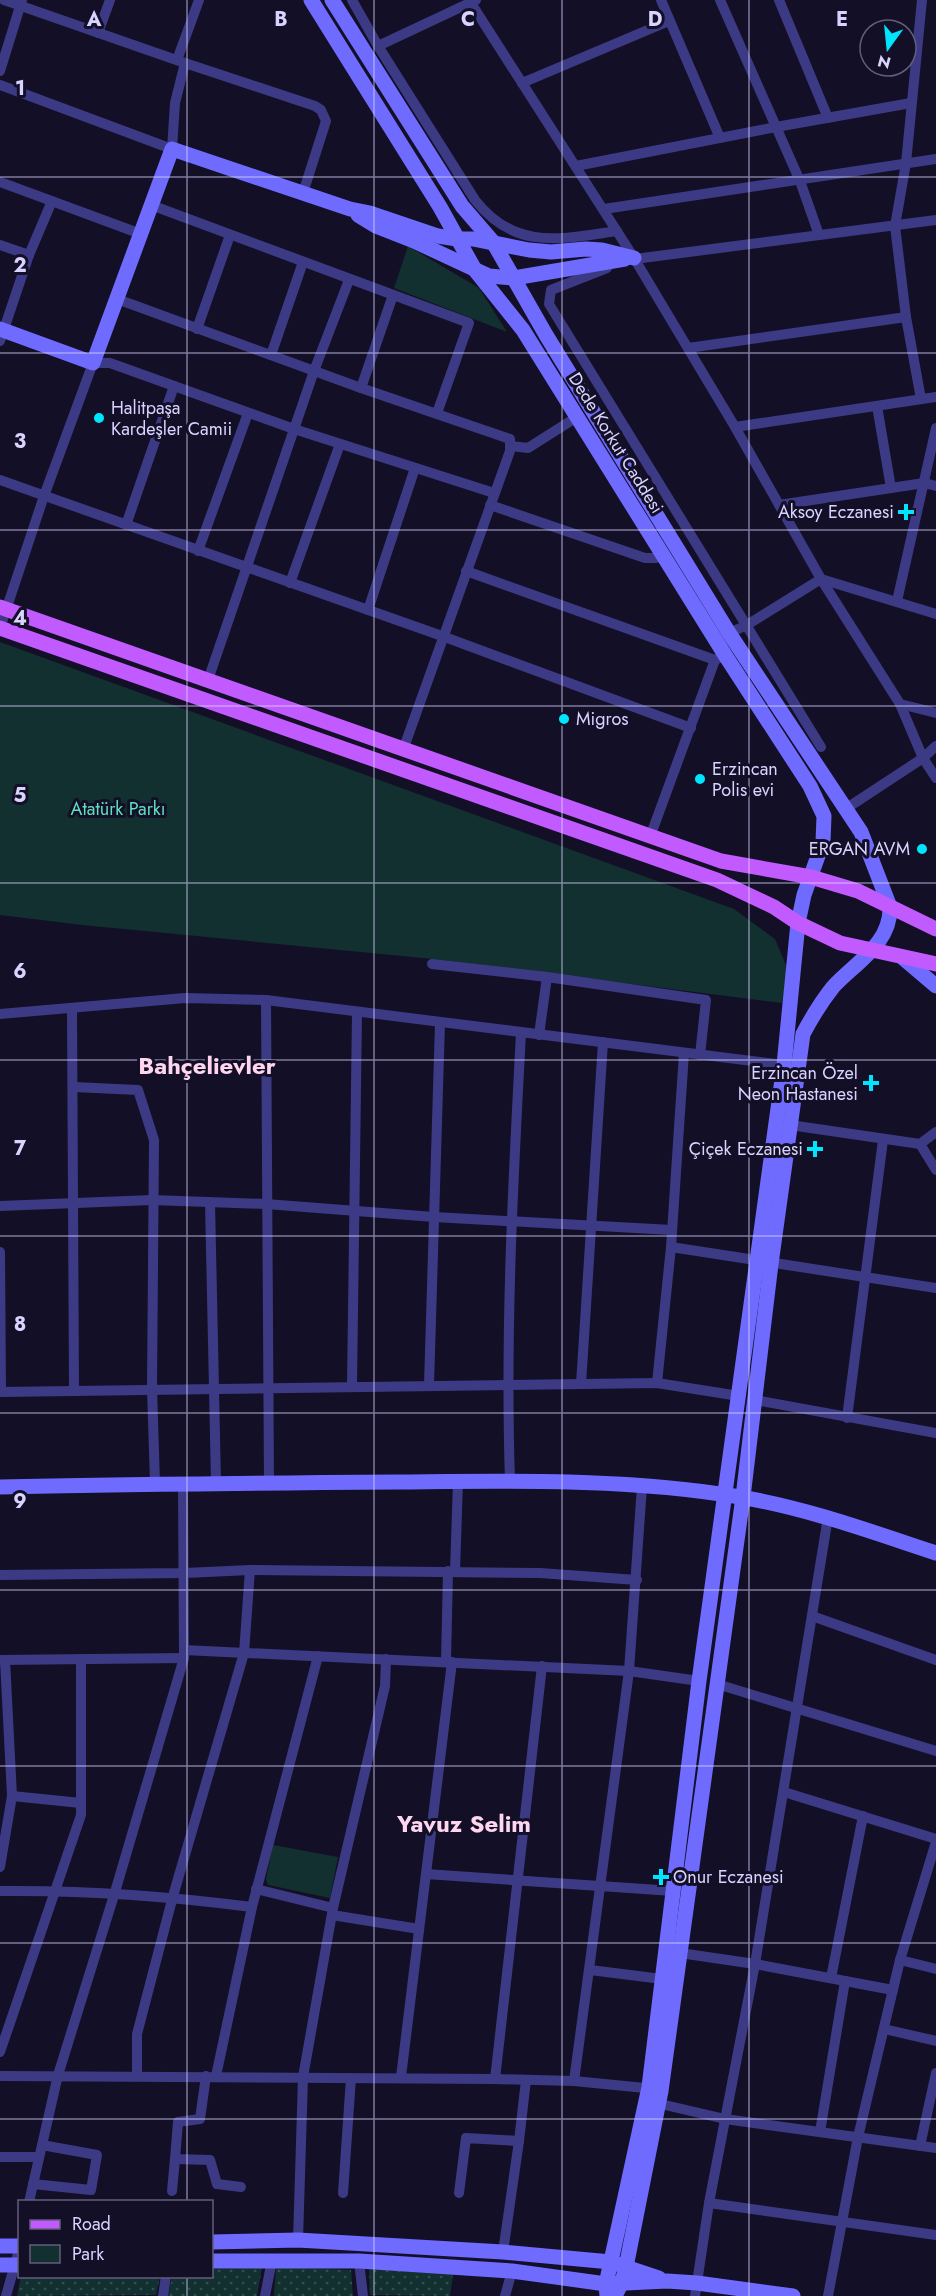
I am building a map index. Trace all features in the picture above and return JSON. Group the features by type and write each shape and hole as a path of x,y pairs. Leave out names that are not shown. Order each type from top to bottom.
{"main road":[{"name":"Dede Korkut Caddesi","path":"311,0 440,207 475,270 523,330 663,554 720,658 810,786 824,816 823,842 804,895 798,923 784,1065 756,1261 747,1398"},
{"name":"Dede Korkut Caddesi","path":"332,0 462,207 493,242 552,345 729,633 814,764 847,808 861,832 890,907"},
{"path":"1,333 93,363 172,149 416,230 457,239 473,238 529,250 602,250 634,258"},
{"path":"416,230 435,222 440,207"},
{"path":"350,209 376,226 489,276 514,278 634,258"},
{"path":"3,608 721,861 811,877 858,891 936,929"},
{"path":"0,628 717,880 774,907 798,923 840,943 936,964"},
{"path":"612,2290 611,2262 654,2096 662,1979 724,1494 747,1398 771,1264 803,1034 814,1013 834,987 884,935 890,920 890,907"},
{"path":"903,958 936,986"},
{"path":"612,2290 626,2267 680,1953 743,1497 747,1398"},
{"path":"0,1486 510,1480 642,1486 743,1497 828,1517 936,1553"},
{"path":"213,2242 298,2240 503,2252 611,2262 696,2290 793,2296"},
{"path":"0,2246 18,2246"},
{"path":"213,2261 359,2261 512,2271 612,2290 667,2281"}],"street":[{"path":"4,0 21,3 98,33 315,106 321,110 326,121 303,193"},
{"path":"98,33 110,0"},
{"path":"0,85 172,149 181,62 199,0"},
{"path":"352,0 378,46 475,200 500,225 526,235 548,239 617,231"},
{"path":"661,0 720,138"},
{"path":"720,0 800,181 819,234"},
{"path":"779,0 828,118"},
{"path":"921,399 906,317 895,226 906,163 922,0"},
{"path":"378,46 472,1 604,209 688,348 821,579 900,704 923,758 936,778"},
{"path":"0,71 21,3"},
{"path":"522,83 669,21"},
{"path":"576,166 911,103"},
{"path":"604,209 936,159"},
{"path":"0,182 141,234"},
{"path":"1,333 29,255 52,201"},
{"path":"151,205 470,323 437,413"},
{"path":"821,747 549,304 551,290 569,281 634,258 936,220"},
{"path":"197,329 230,235"},
{"path":"0,245 29,255"},
{"path":"271,355 303,262"},
{"path":"208,680 314,371 349,280"},
{"path":"361,388 393,295"},
{"path":"117,300 361,388 509,437 511,446 403,750"},
{"path":"688,348 906,317"},
{"path":"0,628 3,608 93,363 110,363 294,429 494,493"},
{"path":"126,525 174,386"},
{"path":"735,427 936,397"},
{"path":"878,406 891,488"},
{"path":"198,551 248,412"},
{"path":"511,446 528,448 577,417"},
{"path":"897,601 936,428"},
{"path":"290,583 340,444"},
{"path":"368,610 415,468"},
{"path":"0,480 442,636 691,728"},
{"path":"778,504 924,483 936,486"},
{"path":"490,505 645,558 657,558 663,554"},
{"path":"466,571 720,658 650,837"},
{"path":"729,633 747,625 821,579 936,614"},
{"path":"900,704 936,713"},
{"path":"847,808 923,758 936,746"},
{"path":"432,964 547,977 706,1000 700,1055"},
{"path":"538,1035 547,977"},
{"path":"0,1014 185,998 266,1000 784,1065"},
{"path":"266,1000 269,1483"},
{"path":"72,1008 74,1390"},
{"path":"352,1386 357,1012"},
{"path":"429,1385 440,1023"},
{"path":"510,1480 507,1385 511,1221 521,1033"},
{"path":"581,1384 603,1042"},
{"path":"657,1383 671,1246 684,1053"},
{"path":"74,1087 138,1090 154,1140 152,1388 155,1483"},
{"path":"790,1125 920,1144 936,1132"},
{"path":"847,1418 884,1140"},
{"path":"920,1144 936,1170"},
{"path":"0,1206 152,1200 266,1204 435,1217 672,1230"},
{"path":"210,1202 216,1483"},
{"path":"671,1246 771,1264 936,1288"},
{"path":"0,1252 1,1392 152,1388 657,1383 936,1433"},
{"path":"401,2077 449,1662 458,1481"},
{"path":"29,2200 58,2075 115,1892 184,1654 183,1483"},
{"path":"574,2081 629,1671 642,1486"},
{"path":"696,2290 709,2203 755,1964 828,1517"},
{"path":"0,1575 250,1570 540,1573 637,1580"},
{"path":"137,2076 136,2034 173,1896 244,1653 250,1570"},
{"path":"812,1617 936,1660"},
{"path":"0,1867 12,1797 2,1660 244,1653 629,1671 699,1681"},
{"path":"172,2191 178,2122 200,2118 256,1889 318,1656"},
{"path":"0,2052 81,1815 81,1659"},
{"path":"298,2240 303,2077 333,1911 385,1686 386,1659"},
{"path":"495,2079 542,1666"},
{"path":"717,1684 936,1751"},
{"path":"784,1792 936,1840 900,1960 858,2137 828,2296"},
{"path":"12,1797 81,1803"},
{"path":"831,1978 863,1816"},
{"path":"426,1874 673,1891"},
{"path":"256,1889 333,1911 419,1929"},
{"path":"0,1891 115,1892 173,1896 252,1907"},
{"path":"680,1953 755,1964 893,1990"},
{"path":"900,1960 936,1969"},
{"path":"590,1970 662,1979"},
{"path":"820,2132 845,1980"},
{"path":"884,2029 936,2041"},
{"path":"920,2146 936,2073"},
{"path":"0,2076 401,2077 574,2081 654,2096 725,2119 936,2148"},
{"path":"344,2193 351,2078"},
{"path":"503,2252 526,2079"},
{"path":"459,2193 466,2138 519,2141"},
{"path":"0,2157 41,2151 97,2155 91,2190 33,2184"},
{"path":"175,2159 210,2160 217,2184 241,2187"},
{"path":"709,2203 936,2235"},
{"path":"6,2296 12,2265 18,2251"},
{"path":"265,2296 272,2260"},
{"path":"359,2261 363,2296"},
{"path":"505,2296 512,2271"},
{"path":"163,2296 166,2278"}],"green space":[{"path":"408,246 479,288 507,332 394,288"},
{"name":"Atatürk Parkı","path":"0,642 734,909 775,939 788,970 782,1003 433,959 0,915"},
{"path":"273,1845 338,1857 330,1898 268,1885 266,1879"},
{"path":"276,2267 351,2270 353,2296 274,2296"},
{"path":"262,2268 257,2296 168,2296 172,2278 213,2278 213,2269"},
{"path":"369,2269 453,2274 450,2296 370,2295"},
{"path":"21,2278 160,2278 156,2295 17,2296"}],"place":[{"name":"Halitpaşa Kardeşler Camii","path":"99,418"},
{"name":"Aksoy Eczanesi","path":"906,512"},
{"name":"Migros","path":"564,719"},
{"name":"Erzincan Polis evi","path":"700,779"},
{"name":"ERGAN AVM","path":"922,849"},
{"name":"Erzincan Özel Neon Hastanesi","path":"871,1083"},
{"name":"Çiçek Eczanesi","path":"815,1149"},
{"name":"Onur Eczanesi","path":"661,1877"}],"district":[{"name":"Bahçelievler","path":"207,1066"},
{"name":"Yavuz Selim","path":"464,1824"}]}
